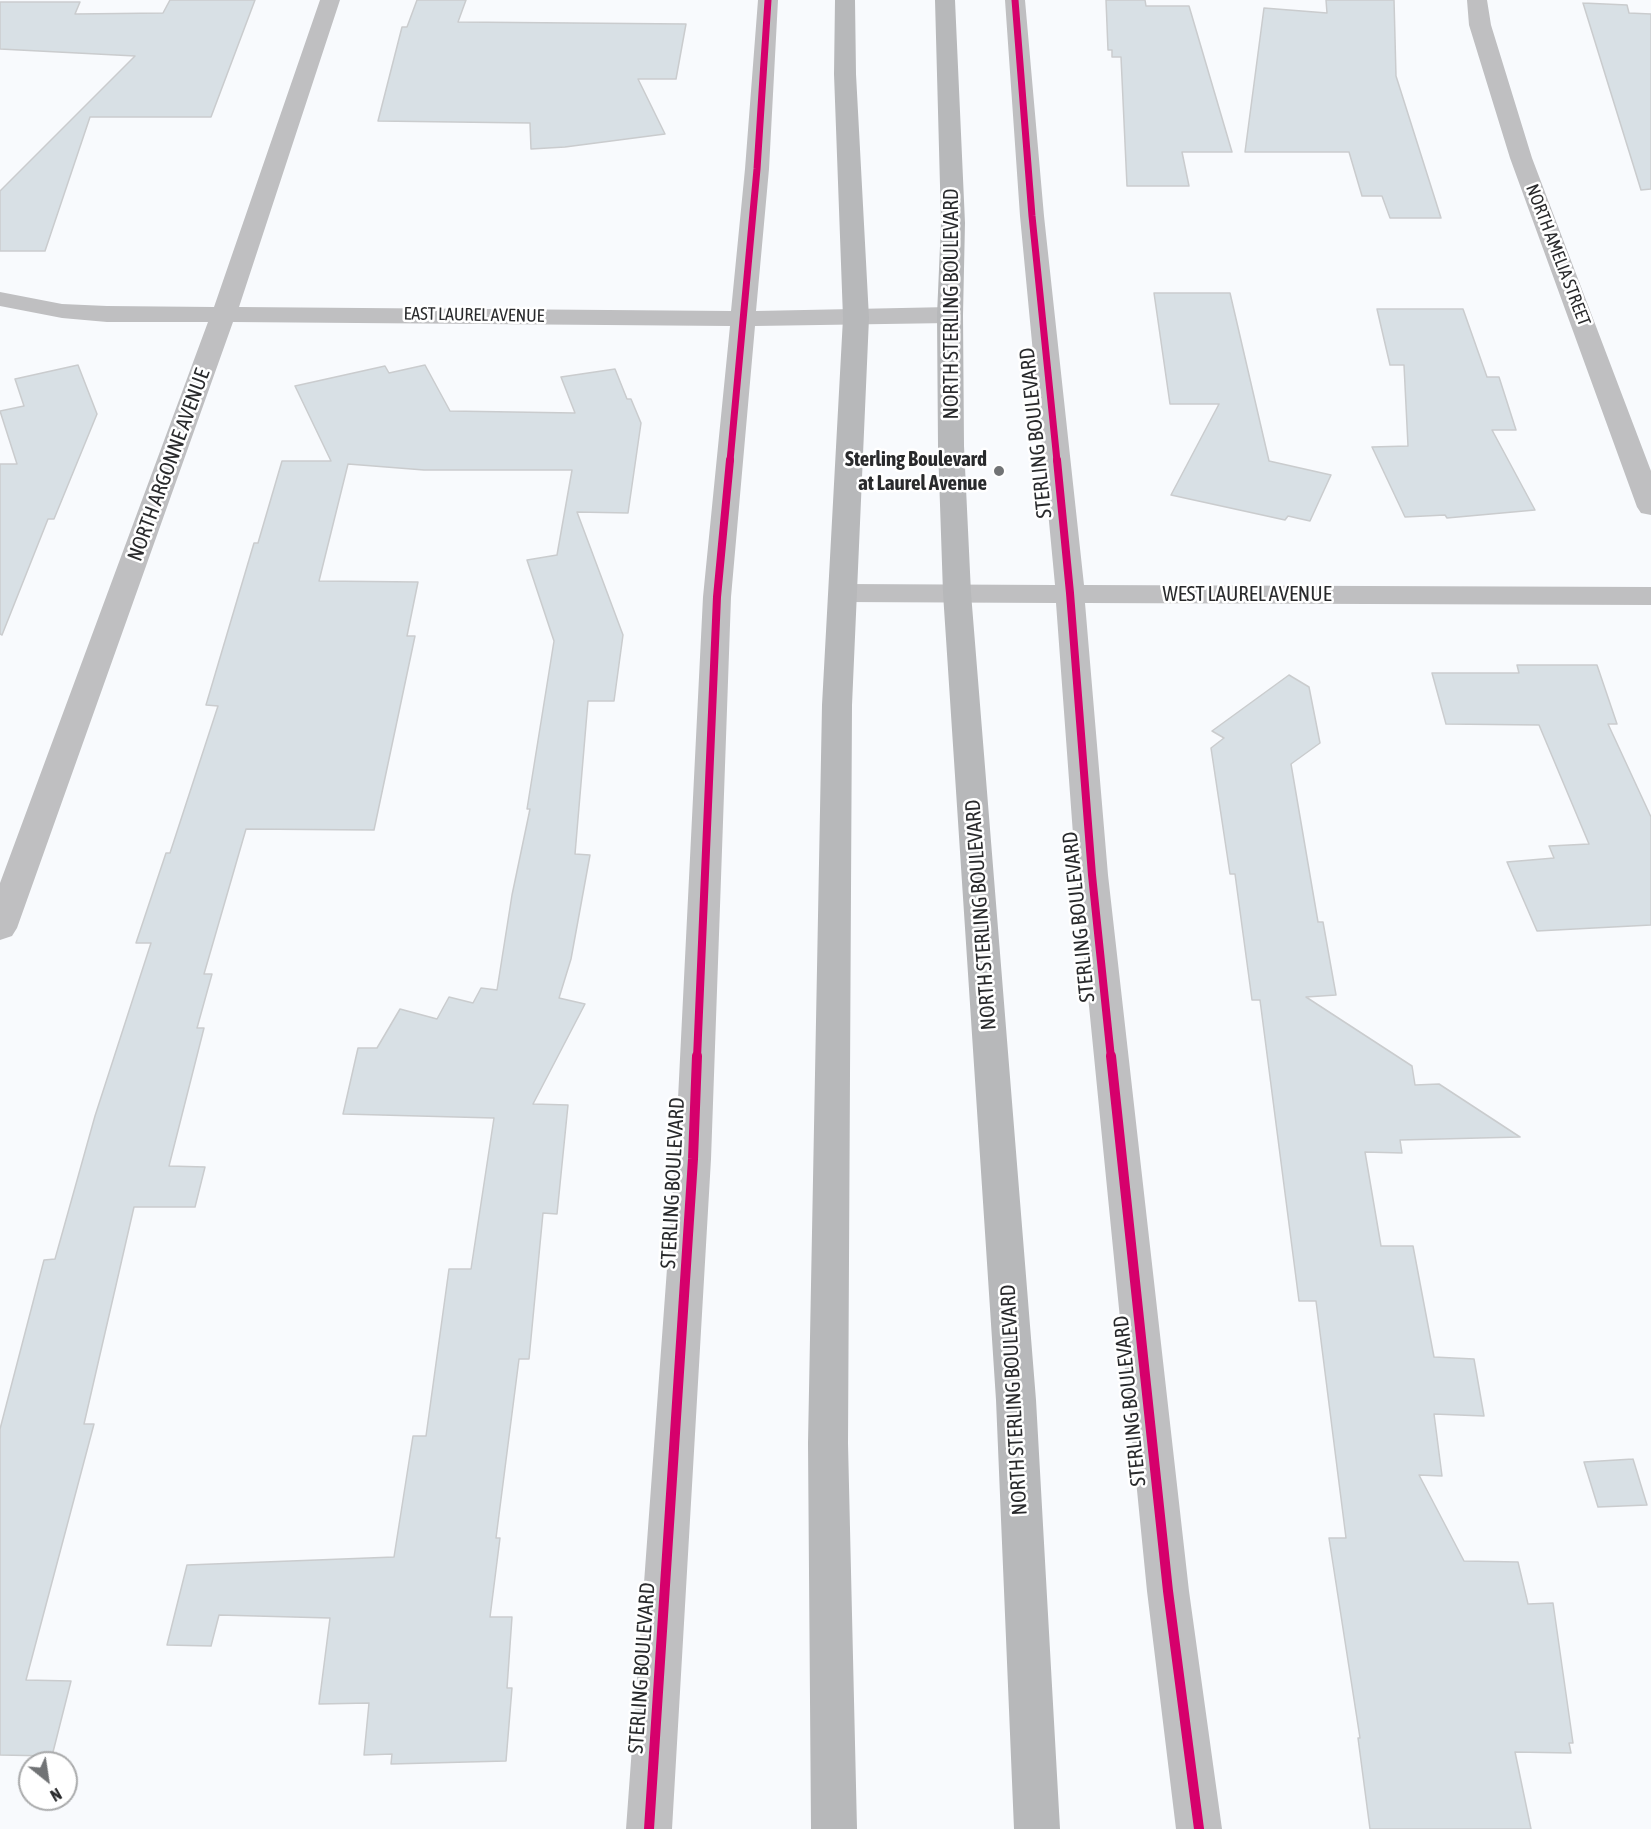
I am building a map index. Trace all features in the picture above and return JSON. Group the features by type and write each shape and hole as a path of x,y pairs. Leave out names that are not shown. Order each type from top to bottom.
{"main road":[{"path":"834,1829 828,1443 837,705 856,318 845,86 845,0"},
{"name":"NORTH STERLING BOULEVARD","path":"945,0 953,223 950,315 951,446 957,593 1016,1400 1036,1829"}],"street":[{"name":"NORTH ARGONNE AVENUE","path":"0,928 224,314 306,78 330,0"},
{"name":"STERLING BOULEVARD","path":"649,1829 693,1159 717,597 757,169 768,0"},
{"name":"STERLING BOULEVARD","path":"1015,0 1032,216 1070,593 1093,886 1167,1579 1199,1829"},
{"name":"NORTH AMELIA STREET","path":"1477,0 1480,25 1521,158 1651,507"},
{"name":"EAST LAUREL AVENUE","path":"0,298 62,311 107,314 743,319 950,315"},
{"name":"WEST LAUREL AVENUE","path":"843,593 1651,596"}],"building":[{"path":"170,0 255,0 211,117 90,117 45,251 0,251 0,191 135,56 0,49 0,2 80,2 75,14 163,13"},
{"path":"417,0 466,0 458,22 686,24 676,79 638,79 665,134 531,149 530,123 378,121 402,27 407,27"},
{"path":"1106,0 1145,0 1146,6 1189,6 1232,152 1182,152 1189,186 1127,186 1121,57 1112,57 1112,50 1108,50"},
{"path":"1326,0 1394,0 1396,76 1441,218 1390,218 1382,196 1362,196 1349,152 1245,152 1264,8 1327,13"},
{"path":"1583,3 1627,5 1629,13 1651,14 1651,189 1641,190"},
{"path":"1154,293 1230,293 1269,461 1331,475 1310,521 1288,516 1285,520 1171,495 1219,404 1170,404"},
{"path":"1377,309 1463,309 1487,377 1499,377 1516,430 1492,430 1535,510 1447,518 1445,515 1405,517 1372,447 1408,446 1404,365 1390,365"},
{"path":"78,365 97,414 54,519 48,519 2,635 0,634 0,464 17,464 0,411 24,406 15,379"},
{"path":"425,365 450,411 575,413 561,377 615,369 627,399 631,399 641,423 628,513 577,512 623,635 614,701 588,701 575,854 590,855 571,959 559,998 585,1004 533,1104 568,1105 557,1214 543,1213 529,1359 519,1359 496,1538 500,1538 490,1617 512,1617 507,1688 512,1688 506,1761 391,1764 392,1754 364,1755 369,1703 319,1704 330,1618 219,1615 211,1646 167,1645 187,1565 394,1557 413,1436 426,1436 449,1269 471,1269 494,1118 343,1114 358,1048 377,1048 400,1009 437,1019 449,997 473,1003 481,988 497,990 512,895 530,809 527,809 554,641 527,560 557,555 572,470 424,470 348,464 319,581 418,582 407,636 415,636 374,830 246,829 204,974 212,974 197,1028 204,1028 169,1166 205,1167 195,1207 134,1207 84,1424 94,1424 26,1680 71,1681 53,1751 18,1751 18,1755 0,1755 0,1429 44,1260 55,1259 95,1116 151,943 136,943 166,853 170,853 218,706 206,705 254,543 258,543 282,461 331,461 295,386 385,366 389,373"},
{"path":"1517,665 1597,665 1617,724 1608,724 1651,817 1651,925 1537,931 1507,862 1554,858 1549,846 1589,844 1539,725 1446,724 1432,673 1519,673"},
{"path":"1289,675 1309,687 1320,743 1291,764 1318,922 1323,922 1336,995 1306,997 1412,1066 1415,1085 1439,1084 1520,1137 1400,1140 1402,1153 1365,1152 1381,1246 1413,1246 1434,1357 1474,1359 1484,1416 1434,1414 1442,1476 1419,1475 1464,1561 1518,1562 1528,1604 1553,1603 1573,1743 1569,1743 1571,1753 1515,1752 1531,1829 1370,1829 1358,1738 1360,1738 1329,1538 1346,1538 1316,1301 1299,1301 1260,1000 1252,1000 1235,874 1230,874 1211,748 1224,738 1212,731"},
{"path":"1633,1459 1647,1505 1598,1507 1584,1462"}],"cycle path":[{"path":"649,1829 693,1159 717,597 757,169 768,0"},
{"path":"1015,0 1032,216 1070,593 1092,875 1168,1591 1199,1829"}],"place":[{"name":"Sterling Boulevard at Laurel Avenue","path":"999,471"}]}
